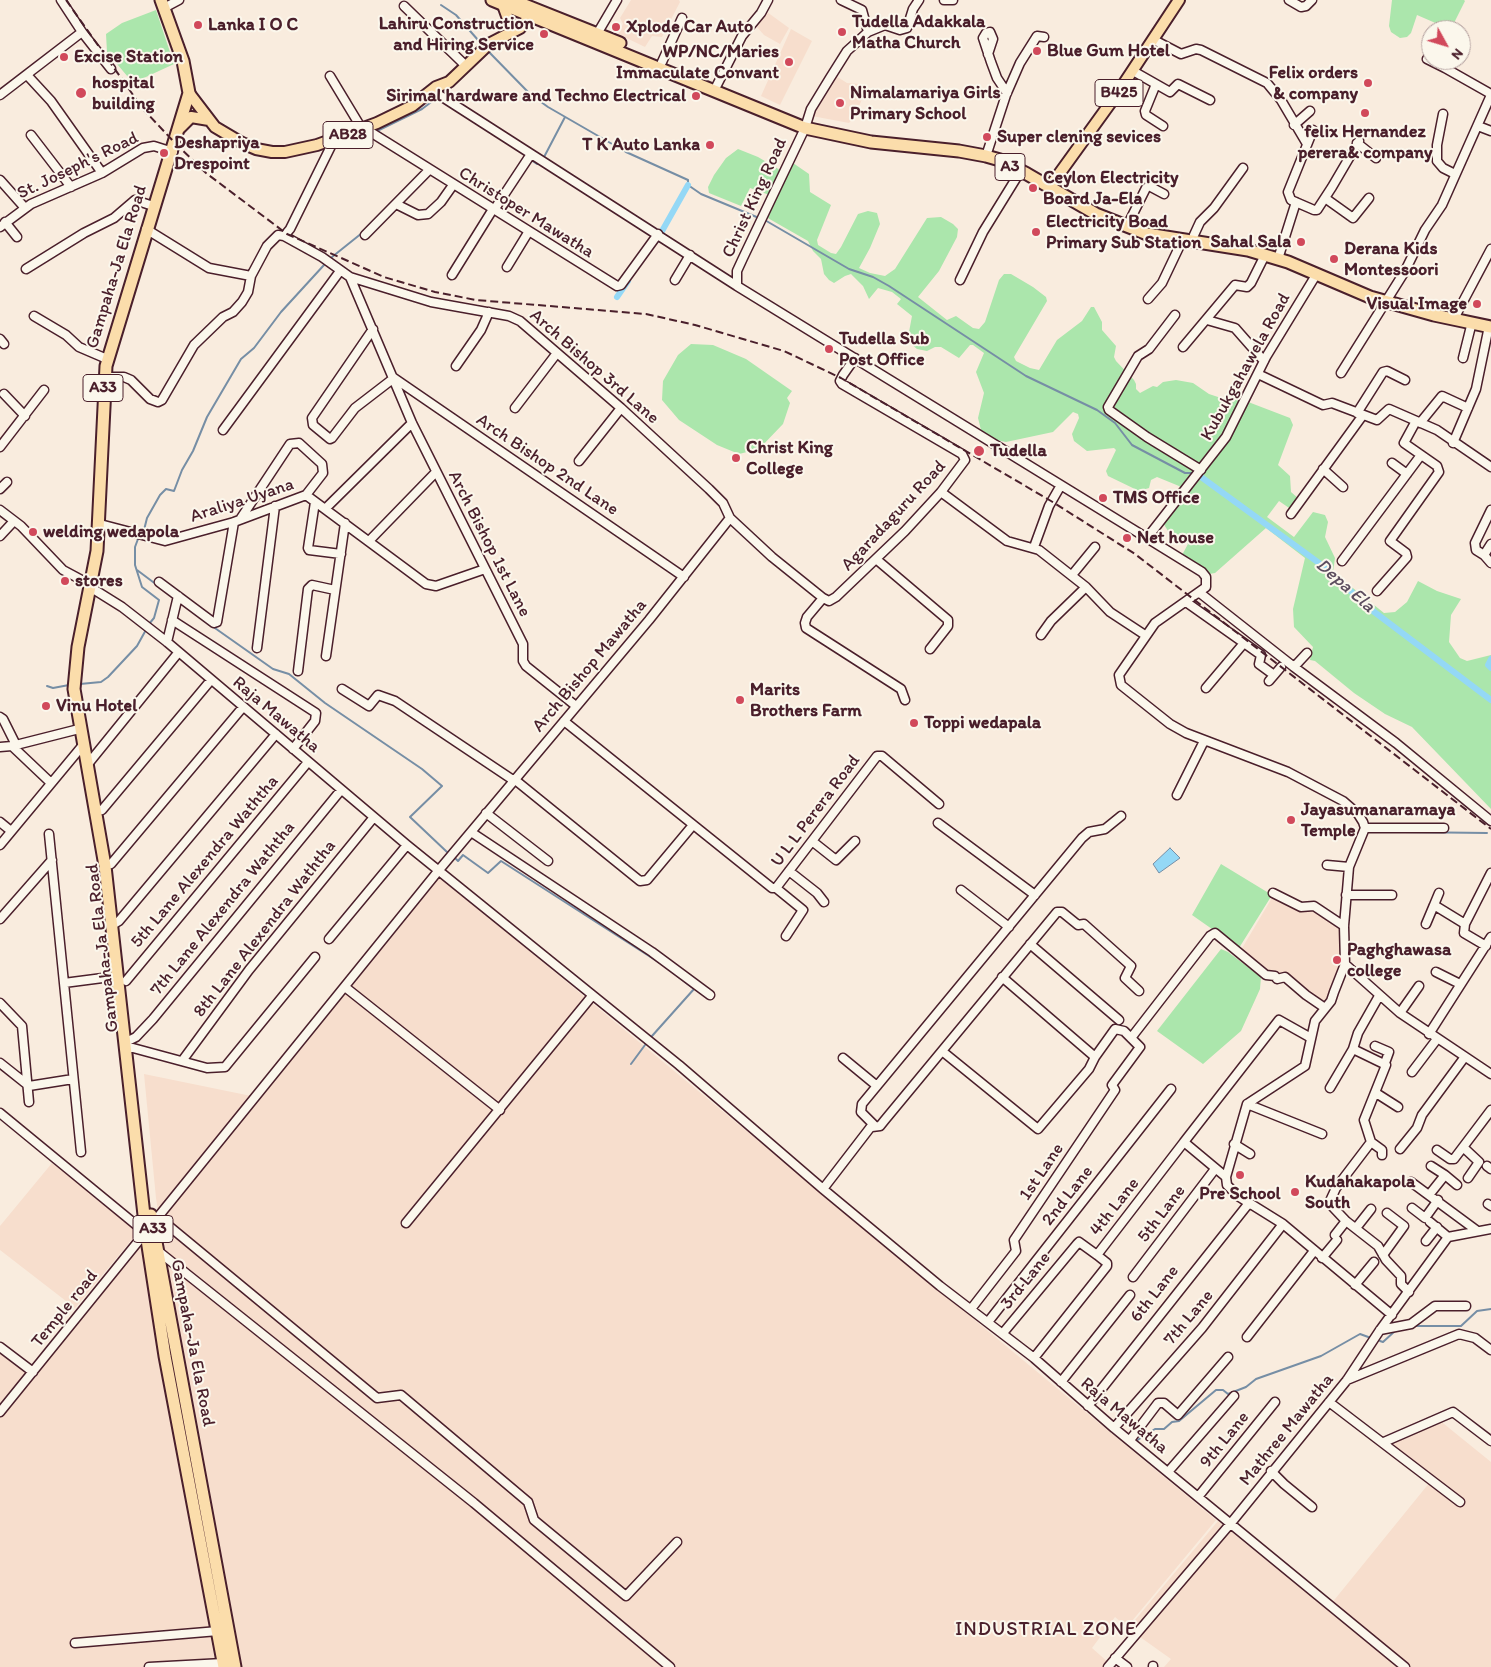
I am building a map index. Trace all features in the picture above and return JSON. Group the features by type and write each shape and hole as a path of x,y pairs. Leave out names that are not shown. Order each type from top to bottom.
{"highway":[{"name":"A3","path":"502,2 597,34 806,125 849,132 961,144 988,150 1002,154 1051,185"},
{"name":"Gampaha-Ja Ela Road","path":"162,4 183,61 189,92 180,128 153,206 107,359 104,377 100,524 91,586 75,670 74,695 79,728 93,788 115,923 152,1225 165,1356 224,1665"},
{"name":"A3","path":"531,12 542,21 638,58 772,116 871,142 977,154 1000,160 1020,172 1099,207 1128,223 1160,237 1279,256 1316,275 1434,315 1490,324"},
{"name":"A3","path":"1128,223 1194,235 1279,256 1387,299 1457,313 1490,324"},
{"name":"Gampaha-Ja Ela Road","path":"93,788 102,810 111,864 115,923"},
{"name":"Gampaha-Ja Ela Road","path":"152,1225 235,1667"}],"main road":[{"name":"B425","path":"1051,185 1133,71 1178,0"},
{"path":"502,2 516,29"},
{"path":"516,29 531,12"},
{"path":"516,29 542,21"},
{"name":"AB28","path":"198,113 226,135 242,143 272,152 285,152 334,140 398,115 449,82 479,52 502,35 516,29"},
{"path":"189,92 198,113"},
{"path":"185,106 198,113"},
{"path":"180,128 198,113"}],"street":[{"path":"61,0 82,32 111,69"},
{"path":"162,4 179,0"},
{"path":"597,34 617,0"},
{"path":"717,86 742,36 761,13 768,0"},
{"path":"841,0 862,10 868,32 885,25 905,30 919,0"},
{"path":"944,0 953,0"},
{"path":"1289,0 1301,7 1306,6 1312,0"},
{"path":"404,6 465,65"},
{"path":"662,62 682,18"},
{"path":"0,95 82,32"},
{"name":"Christ King Road","path":"868,32 847,51 811,109 806,125 737,272 737,286 1147,538"},
{"path":"988,150 1007,93 1020,64 1037,36 1044,37"},
{"path":"1154,40 1182,54 1196,49 1201,50 1267,83 1281,100 1294,125 1307,144"},
{"path":"988,54 996,78 1007,93"},
{"path":"1341,374 1442,205 1491,95 1448,70"},
{"path":"1133,71 1170,92 1178,84 1210,100"},
{"path":"27,75 51,100 102,173"},
{"path":"330,76 363,129"},
{"path":"1156,84 1144,111 1146,116 1163,126"},
{"path":"433,91 737,286"},
{"path":"1294,125 1310,111"},
{"path":"1443,114 1437,145 1438,161 1443,168 1455,174"},
{"path":"1478,126 1491,131"},
{"name":"Christoper Mawatha","path":"363,129 617,286 622,285 658,234"},
{"path":"1313,130 1288,192 1291,200 1315,210 1325,198 1358,142 1376,158"},
{"path":"31,135 70,187"},
{"path":"284,236 290,229 334,140"},
{"name":"St. Joseph's Road","path":"2,225 25,208 102,173 143,148 154,146 172,152"},
{"path":"452,275 493,209 531,154"},
{"path":"1194,235 1200,222 1214,208 1243,168"},
{"path":"365,235 430,170"},
{"path":"960,280 983,232 1020,172"},
{"path":"0,180 25,208"},
{"path":"396,204 418,215 428,214 441,202 453,185"},
{"path":"1128,223 1146,188 1149,186 1164,194"},
{"path":"1325,198 1353,218 1369,198"},
{"path":"26,269 84,233 114,218 134,200 153,206"},
{"path":"1279,256 1296,202"},
{"path":"2,225 18,237"},
{"path":"146,229 209,268 252,276"},
{"path":"507,266 529,231"},
{"path":"104,377 124,377 131,380 150,399 158,402 162,400 194,345 223,317 233,312 242,302 267,246 278,234 350,277"},
{"path":"1148,299 1162,283 1182,241"},
{"path":"1457,313 1491,249"},
{"path":"675,280 690,255"},
{"path":"1183,347 1235,286 1247,286 1251,283 1265,255"},
{"path":"223,430 340,271"},
{"name":"Kubukgahawela Road","path":"1147,538 1201,471 1236,422 1264,361 1316,275"},
{"name":"Arch Bishop 3rd Lane","path":"350,277 431,302 515,318 620,408 709,489 722,503 730,518"},
{"name":"Arch Bishop 1st Lane","path":"350,277 412,423 523,644 523,661 526,666 576,706"},
{"path":"456,366 481,330 489,312"},
{"path":"1175,315 1149,348 1138,356 1108,407 1109,410 1147,437 1201,471"},
{"path":"34,316 66,335 80,348 107,359"},
{"path":"1207,320 1227,324 1235,328 1264,361"},
{"path":"1463,358 1472,322"},
{"path":"1453,443 1476,389 1490,324"},
{"path":"373,329 312,418 313,425 330,439 332,438 355,408 394,378"},
{"path":"515,408 557,353"},
{"name":"Agaradaguru Road","path":"823,598 829,601 836,597 876,559 941,492 964,460 962,454 882,405 842,384 840,381 843,375 855,358"},
{"path":"1291,514 1360,414 1383,372 1387,371 1405,380"},
{"path":"1258,374 1323,405 1332,404 1377,420 1389,409 1437,430 1453,443 1491,467"},
{"name":"Arch Bishop 2nd Lane","path":"394,378 684,577"},
{"path":"0,446 44,390"},
{"path":"4,394 25,416"},
{"path":"1377,591 1406,557 1406,553 1390,541 1439,472 1438,466 1404,443 1418,422 1442,396 1468,408"},
{"path":"579,461 620,408"},
{"path":"325,509 412,423"},
{"path":"241,518 290,444 299,443 322,464 323,473 306,495"},
{"path":"1342,561 1421,455"},
{"path":"1392,463 1407,474"},
{"path":"1323,469 1343,487"},
{"path":"368,541 436,472"},
{"path":"0,490 7,482"},
{"path":"1034,547 1049,506 1062,485"},
{"path":"941,492 1007,541 1034,547 1072,575 1110,612 1145,635"},
{"name":"Araliya Uyana","path":"100,524 165,541 234,522 306,495 431,586 436,586 485,569"},
{"path":"315,502 308,548 309,550 340,554"},
{"path":"257,648 275,506"},
{"name":"Raja Mawatha","path":"0,510 14,521 63,570 122,607 166,642 407,845 679,1065 822,1189 1034,1358 1114,1428 1405,1667"},
{"path":"1491,510 1475,543 1476,550 1491,563"},
{"path":"730,518 772,557 823,598 807,617 806,628 902,689 905,700"},
{"name":"Arch Bishop Mawatha","path":"471,832 513,779 684,577 730,518"},
{"path":"0,536 14,521"},
{"path":"159,582 214,623 217,622 234,522"},
{"path":"326,656 345,523"},
{"path":"1147,538 1202,572 1207,582 1200,593 1155,623 1119,675 1121,685 1155,714 1186,734 1288,772 1342,801 1358,814 1365,828 1350,867 1344,926 1344,964 1331,1001 1315,1021 1305,1066 1246,1104 1226,1177 1227,1185 1238,1196 1283,1224 1392,1315"},
{"path":"1484,555 1491,544"},
{"path":"1072,575 1095,547"},
{"path":"876,559 948,620 948,626 930,649"},
{"path":"298,671 308,589 312,585 336,590"},
{"path":"1041,635 1057,615 1086,587"},
{"path":"1200,593 1294,667 1396,743 1491,821"},
{"path":"166,642 178,596"},
{"path":"1186,602 1261,655 1259,664 1272,678 1280,667"},
{"path":"172,620 316,713 315,722 293,749"},
{"path":"1206,688 1244,643"},
{"path":"88,764 178,653"},
{"path":"1294,667 1306,653"},
{"path":"102,810 211,680"},
{"path":"342,689 369,706 378,695 395,701 513,779 640,881 648,880 693,825"},
{"path":"111,864 243,707"},
{"path":"0,717 3,719 14,746 51,783"},
{"name":"U L L Perera Road","path":"564,721 772,888 776,888 790,871 877,756 882,756 939,804"},
{"path":"0,747 14,746 79,728"},
{"path":"115,923 276,734"},
{"path":"1177,795 1204,741"},
{"path":"0,845 83,745"},
{"name":"5th Lane Alexendra Waththa","path":"122,979 308,762"},
{"name":"7th Lane Alexendra Waththa","path":"129,1044 153,1019 341,790"},
{"path":"486,813 548,860"},
{"path":"822,1189 872,1127 873,1124 870,1119 861,1112 862,1104 1082,838 1089,832 1105,829 1121,816"},
{"name":"8th Lane Alexendra Waththa","path":"182,1061 254,963 374,817"},
{"path":"0,822 11,831"},
{"path":"938,823 1035,895"},
{"path":"1365,828 1444,828"},
{"path":"439,870 471,832 652,952 710,995"},
{"path":"49,834 81,1152"},
{"path":"812,841 836,860 855,840"},
{"path":"330,939 407,845"},
{"path":"0,919 52,860"},
{"path":"1327,865 1350,867"},
{"name":"Temple road","path":"0,1412 439,870"},
{"path":"790,871 817,893 824,902"},
{"path":"1486,946 1464,933 1465,924 1491,873"},
{"path":"776,888 802,910 800,917 786,936"},
{"path":"961,890 1009,927"},
{"path":"1273,892 1301,907 1314,906 1344,926"},
{"path":"1426,924 1439,893"},
{"path":"1346,895 1392,895"},
{"path":"1434,905 1465,924"},
{"path":"872,1127 880,1126 1057,912 1062,912 1078,925 1084,924 1131,966 1125,978 1139,991"},
{"path":"942,1051 1038,1129 1089,1069 1095,1057 1115,1029 1124,1031 1131,1038 1210,936 1215,934 1266,974 1275,976 1277,980 1285,977 1325,1008"},
{"path":"1429,1034 1491,937"},
{"path":"1030,944 1118,1020"},
{"path":"129,1044 207,1068 225,1066 315,957"},
{"path":"1344,964 1400,1013 1464,1058 1491,1074"},
{"path":"1436,972 1460,984"},
{"path":"1002,977 1095,1057"},
{"path":"64,983 122,979"},
{"path":"1400,1013 1420,986"},
{"path":"345,988 500,1110"},
{"path":"406,1223 592,996"},
{"path":"1330,1088 1353,1049 1358,1033 1379,996"},
{"path":"0,1004 22,1026 29,1102"},
{"name":"4th Lane","path":"1034,1358 1107,1266 1107,1263 1097,1255 1279,1020 1311,1038"},
{"name":"1st Lane","path":"971,1309 1016,1251 1014,1240 1115,1090 1112,1085 1138,1052 1140,1047 1131,1038"},
{"path":"1412,1072 1437,1039"},
{"path":"1375,1046 1389,1052 1376,1093 1364,1120 1371,1142 1382,1150 1382,1155"},
{"path":"1353,1049 1386,1064 1396,1064"},
{"path":"843,1058 877,1086"},
{"path":"1400,1149 1417,1128 1422,1115 1464,1058"},
{"path":"0,1063 29,1086 73,1079"},
{"name":"2nd Lane","path":"988,1322 1171,1089"},
{"path":"1376,1093 1398,1106"},
{"path":"1246,1104 1322,1134"},
{"path":"1437,1150 1450,1159 1454,1159 1491,1110"},
{"path":"0,1113 152,1225 377,1398 402,1395 528,1502 534,1520 626,1596 677,1542"},
{"path":"1184,1142 1226,1177"},
{"path":"1371,1142 1336,1188 1329,1203 1346,1221 1378,1246 1386,1260 1401,1276 1401,1284 1409,1292"},
{"path":"1234,1144 1250,1154"},
{"path":"1464,1147 1479,1162 1468,1178"},
{"path":"1431,1166 1458,1185"},
{"name":"5th Lane","path":"1133,1276 1215,1169"},
{"path":"1429,1195 1445,1176"},
{"path":"1411,1182 1438,1200 1476,1230"},
{"path":"1412,1208 1425,1218 1438,1200"},
{"name":"6th Lane","path":"1088,1406 1249,1203"},
{"path":"1356,1228 1371,1209"},
{"path":"1383,1255 1404,1226 1387,1213"},
{"path":"1322,1258 1346,1221"},
{"name":"7th Lane","path":"1114,1428 1202,1328 1283,1224"},
{"path":"1426,1241 1433,1225 1448,1237 1476,1230 1491,1229"},
{"name":"Mathree Mawatha","path":"1108,1667 1231,1523 1347,1380 1380,1330 1448,1237"},
{"name":"3rd Lane","path":"1003,1334 1076,1244 1079,1242 1097,1255"},
{"path":"157,1250 474,1503 670,1667"},
{"path":"1246,1337 1314,1251"},
{"path":"1354,1285 1374,1262"},
{"path":"1061,1382 1130,1295"},
{"path":"1380,1330 1411,1324 1435,1306 1466,1306"},
{"path":"1347,1380 1459,1334 1474,1338 1491,1350"},
{"path":"0,1347 33,1372"},
{"path":"1130,1440 1158,1403 1164,1403 1178,1415 1228,1357"},
{"path":"1168,1472 1234,1396"},
{"name":"9th Lane","path":"1198,1497 1275,1402"},
{"path":"1329,1402 1384,1442 1460,1502"},
{"path":"1384,1442 1453,1412 1491,1441"},
{"path":"1272,1471 1284,1484 1312,1507"},
{"path":"75,1643 218,1631"},
{"path":"1115,1658 1127,1667"},
{"path":"149,1667 224,1665"}],"shaded area":[{"path":"631,0 679,0 680,2 662,37 652,36 645,47 618,34 623,24 620,18"},
{"path":"767,12 789,28 780,44 764,35 756,26"},
{"name":"WP/NC/Maries Immaculate Convant","path":"791,29 812,41 780,105 761,96"},
{"name":"Nimalamariya Girls Primary School","path":"836,76 847,83 867,87 855,116 849,123 812,116 832,77"},
{"path":"440,877 1216,1520 1127,1627 1115,1617 1092,1648 1109,1663 1106,1667 241,1667 165,1258 156,1198 144,1074 261,1098"},
{"path":"1273,896 1312,908 1342,927 1340,963 1328,999 1324,1005 1275,973 1266,971 1241,950"},
{"path":"52,1163 139,1231 75,1308 0,1250 0,1226"},
{"path":"143,1247 147,1285 216,1667 0,1667 0,1414 134,1249"},
{"path":"0,1351 30,1371 0,1409"},
{"path":"1433,1415 1491,1462 1491,1667 1409,1667 1331,1604 1430,1482 1385,1445"},
{"path":"1218,1521 1224,1526 1136,1629 1130,1626"},
{"path":"1228,1529 1399,1667 1164,1667 1171,1659 1140,1637"}],"green space":[{"path":"1392,0 1465,1 1456,20 1429,20 1417,15 1411,33 1407,37 1400,38 1391,32 1389,26"},
{"path":"156,10 174,64 133,83 107,52 106,34 122,23"},
{"path":"738,149 758,157 780,170 793,163 809,174 810,192 831,205 817,240 818,245 831,253 836,254 841,247 858,214 868,211 877,213 880,224 859,268 870,273 885,276 895,269 927,218 941,217 953,224 958,229 957,237 939,271 918,297 947,320 956,316 973,328 979,329 985,322 999,280 1004,274 1011,274 1033,287 1046,297 1047,301 1014,357 1016,361 1030,368 1039,370 1057,340 1082,321 1091,307 1094,307 1102,322 1102,330 1116,346 1114,357 1116,361 1134,380 1136,389 1140,393 1153,386 1157,387 1163,382 1176,380 1193,383 1209,394 1221,398 1243,400 1290,418 1293,425 1278,465 1290,476 1291,492 1299,499 1292,510 1279,501 1267,517 1294,537 1313,512 1325,515 1328,522 1325,537 1335,558 1333,572 1384,613 1395,612 1407,602 1418,581 1437,591 1461,599 1451,615 1449,642 1460,658 1467,661 1491,655 1491,809 1412,727 1385,714 1354,693 1315,661 1310,660 1313,647 1294,627 1293,609 1305,558 1266,528 1215,573 1209,574 1182,555 1188,544 1168,531 1163,523 1185,493 1179,486 1157,477 1151,480 1149,488 1139,491 1108,476 1106,471 1116,450 1114,448 1087,451 1074,441 1072,434 1079,418 1078,414 1073,412 1053,432 1006,442 996,440 981,430 978,418 984,393 976,372 984,353 973,345 970,345 959,358 941,347 935,347 927,351 917,349 911,344 909,332 912,316 897,304 901,299 892,292 878,288 869,299 863,286 851,274 834,283 829,280 824,274 821,259 813,251 808,241 766,217 775,197 750,188 741,206 709,193 708,187 714,175 726,158"},
{"path":"691,344 713,345 746,359 792,391 787,398 790,403 783,424 759,449 739,454 717,445 679,420 662,400 663,381 678,355"},
{"path":"1221,864 1272,895 1239,948 1192,915"},
{"path":"1221,949 1228,952 1261,977 1260,989 1241,1031 1203,1064 1157,1031"}],"water":[{"path":"1170,848 1180,858 1159,873 1153,864"}],"waterway":[{"path":"441,5 456,15 478,40"},
{"path":"487,50 530,94 548,107 626,152 688,180 688,185 701,194 759,218"},
{"path":"441,94 449,87"},
{"path":"375,132 422,109 438,97"},
{"path":"543,159 565,117"},
{"path":"531,160 537,164 541,163"},
{"path":"657,240 688,185"},
{"path":"763,219 849,269 873,277 889,286 1026,376 1097,410 1115,423 1132,445 1185,473 1195,473"},
{"path":"332,257 362,233"},
{"path":"144,530 147,518 160,495 166,489 174,491 207,417 241,359 254,348 281,312 324,265"},
{"path":"617,297 628,281"},
{"name":"Depa Ela","path":"1197,474 1319,563 1373,611 1491,700"},
{"path":"138,539 135,547 135,565 142,587 159,600 154,618 149,624"},
{"path":"137,570 157,585"},
{"path":"212,626 273,669 289,674 325,703 422,769 442,786 410,817 447,852"},
{"path":"80,684 101,682 108,677 137,646 147,628"},
{"path":"1491,659 1488,665 1491,668"},
{"path":"47,686 53,688 69,685"},
{"path":"1404,832 1487,833"},
{"path":"456,859 458,861 463,855 488,873 501,861 663,965"},
{"path":"652,1036 694,989 667,968"},
{"path":"631,1064 645,1045"},
{"path":"1414,1326 1461,1326 1477,1311 1491,1309"},
{"path":"1380,1341 1383,1342 1395,1331"},
{"path":"1136,1441 1155,1429 1164,1429 1172,1422 1179,1421 1216,1390 1223,1390 1228,1394 1246,1387 1256,1379 1321,1356 1360,1334 1371,1338"}],"railway":[{"path":"66,0 143,109 175,143 206,173 287,234 384,277 435,292 476,300 646,314 695,325 784,351 841,378 1051,501 1135,554 1491,829"}],"place":[{"name":"Lanka I O C","path":"198,25"},
{"name":"Xplode Car Auto","path":"616,27"},
{"name":"Tudella Adakkala Matha Church","path":"842,32"},
{"name":"Lahiru Construction and Hiring Service","path":"544,34"},
{"name":"Blue Gum Hotel","path":"1037,51"},
{"name":"Excise Station","path":"64,57"},
{"name":"WP/NC/Maries Immaculate Convant","path":"789,62"},
{"name":"Felix orders & company","path":"1368,83"},
{"name":"hospital building","path":"81,93"},
{"name":"Sirimal hardware and Techno Electrical","path":"696,96"},
{"name":"Nimalamariya Girls Primary School","path":"840,103"},
{"name":"felix Hernandez perera& company","path":"1365,113"},
{"name":"Super clening sevices","path":"987,137"},
{"name":"T K Auto Lanka","path":"710,145"},
{"name":"Deshapriya Drespoint","path":"164,153"},
{"name":"Ceylon Electricity Board Ja-Ela","path":"1033,188"},
{"name":"Electricity Boad Primary Sub Station","path":"1036,232"},
{"name":"Sahal Sala","path":"1301,242"},
{"name":"Derana Kids Montessoori","path":"1334,259"},
{"name":"Visual Image","path":"1477,304"},
{"name":"Tudella Sub Post Office","path":"829,349"},
{"name":"Tudella","path":"979,451"},
{"name":"Christ King College","path":"736,458"},
{"name":"TMS Office","path":"1103,498"},
{"name":"welding wedapola","path":"33,532"},
{"name":"Net house","path":"1127,538"},
{"name":"stores","path":"65,581"},
{"name":"Marits Brothers Farm","path":"740,700"},
{"name":"Vinu Hotel","path":"46,706"},
{"name":"Toppi wedapala","path":"914,723"},
{"name":"Jayasumanaramaya Temple","path":"1291,820"},
{"name":"Paghghawasa college","path":"1337,960"},
{"name":"Pre School","path":"1240,1175"},
{"name":"Kudahakapola South","path":"1295,1192"}],"district":[{"name":"INDUSTRIAL ZONE","path":"1046,1630"}]}
